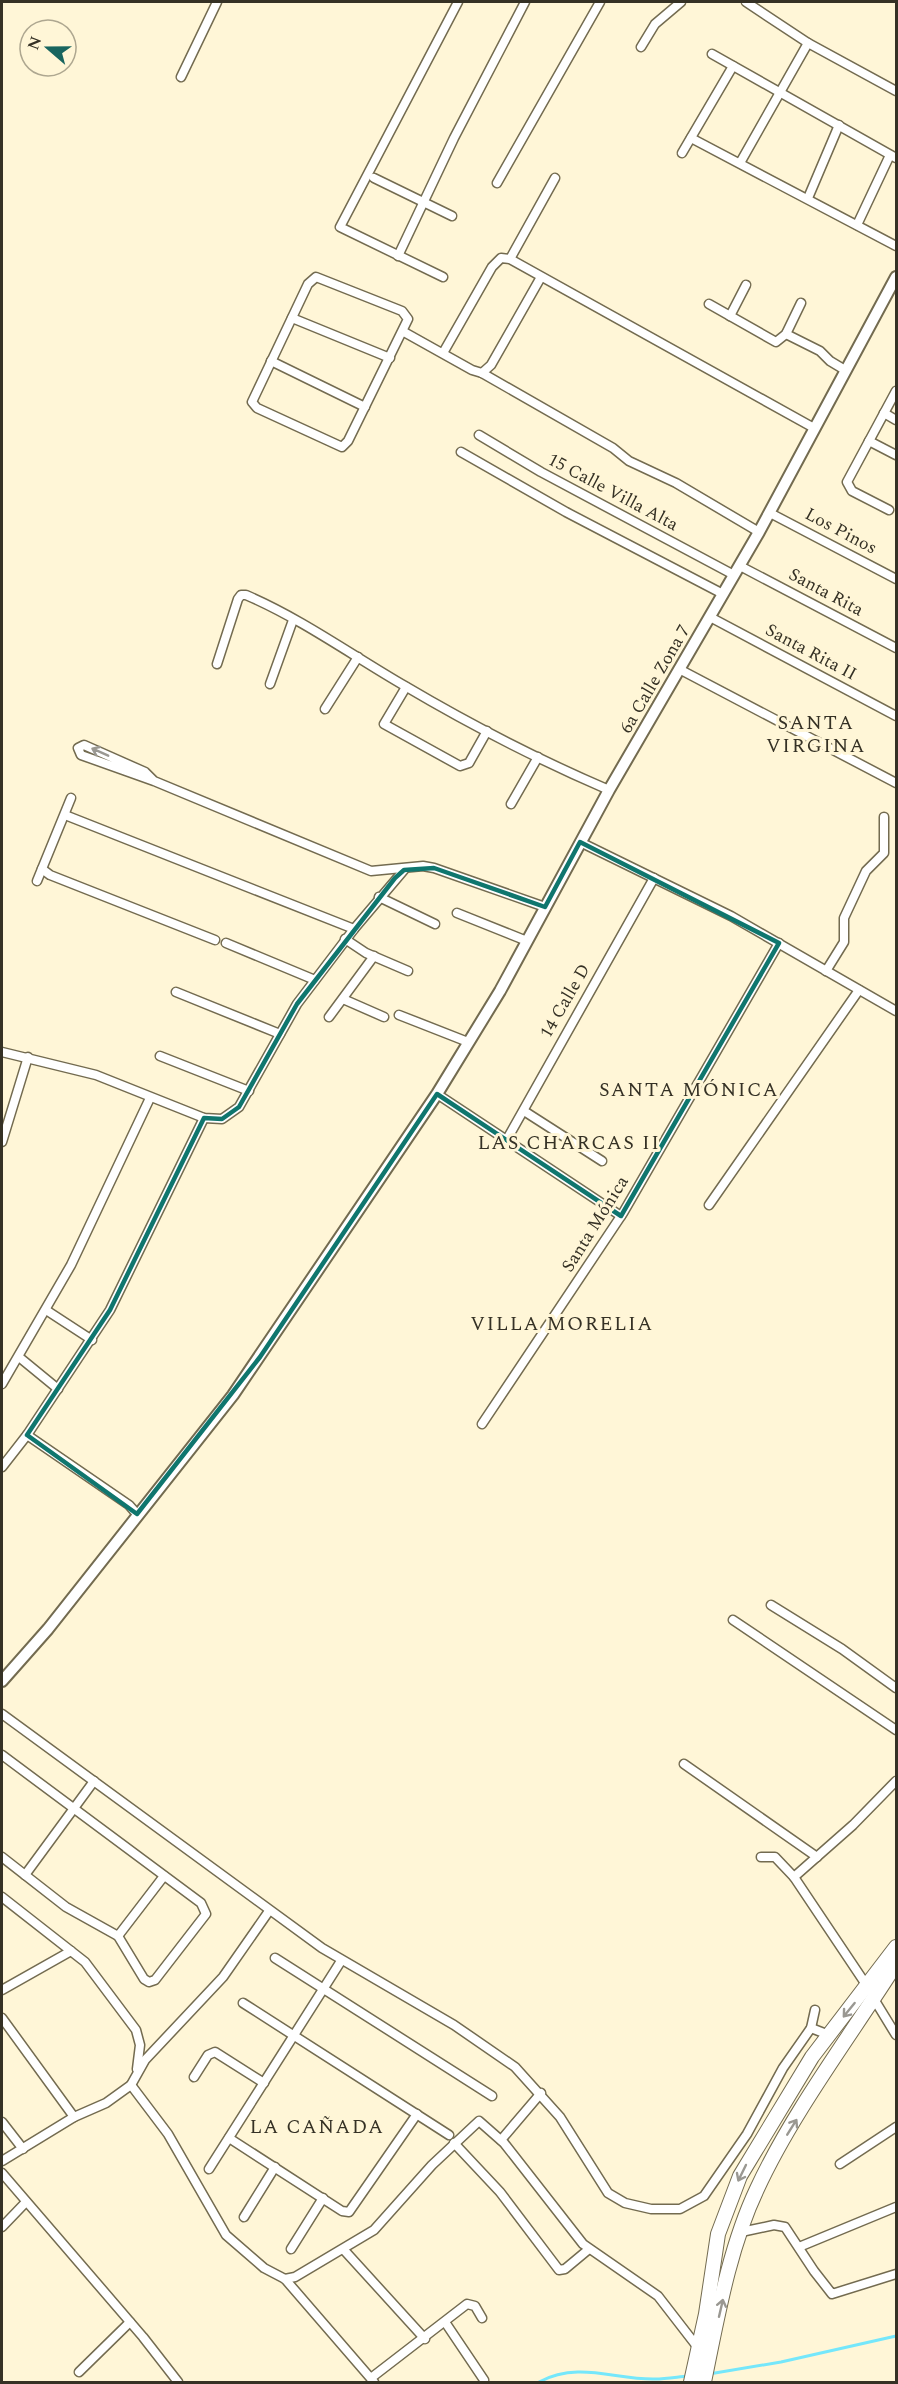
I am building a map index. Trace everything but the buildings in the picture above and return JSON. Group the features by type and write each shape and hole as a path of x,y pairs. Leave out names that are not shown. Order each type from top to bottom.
{"highway":[{"path":"699,2377 741,2232 768,2168 897,1947"},
{"path":"699,2377 699,2349 718,2234 733,2192 761,2137 800,2074 829,2035 897,1964"}],"street":[{"path":"181,77 217,2"},
{"path":"443,277 340,227 458,2"},
{"path":"398,256 525,2"},
{"path":"497,183 600,2"},
{"path":"641,47 655,24 681,2"},
{"path":"746,2 808,43 897,91"},
{"path":"740,163 808,43"},
{"path":"712,54 893,156 856,225"},
{"path":"682,153 733,66"},
{"path":"808,198 839,125"},
{"path":"691,138 897,246"},
{"path":"374,178 452,216"},
{"path":"510,259 555,178"},
{"path":"443,353 492,267 501,258 510,259 814,428"},
{"path":"318,277 404,313 408,319 404,332 347,443 342,447 334,446 254,406 253,398 292,318 310,280 318,277"},
{"path":"482,373 491,364 541,277"},
{"name":"6a Calle Zona 7","path":"2,1681 48,1629 260,1357 436,1094 527,941 609,790 770,513 897,277"},
{"path":"730,316 746,285"},
{"path":"709,304 774,342 780,341 786,334 801,303"},
{"path":"292,318 390,358"},
{"path":"404,332 472,370 482,373 613,448 629,461 676,483 759,532"},
{"path":"786,334 820,351 830,361 845,370"},
{"path":"271,361 365,406"},
{"path":"889,510 852,491 847,485 897,391"},
{"path":"884,413 897,420"},
{"name":"15 Calle Villa Alta","path":"479,435 560,482 737,570"},
{"path":"869,441 897,455"},
{"path":"461,452 566,512 723,594"},
{"name":"Los Pinos","path":"770,513 897,579"},
{"name":"Santa Rita","path":"737,570 897,648"},
{"path":"217,664 241,595 255,599 406,687 538,757 609,790"},
{"name":"Santa Rita II","path":"710,617 897,716"},
{"path":"270,684 293,620"},
{"path":"325,709 358,657"},
{"path":"679,669 897,783"},
{"path":"406,687 384,724 460,766 470,763 487,730"},
{"path":"154,781 145,772 84,744 78,748 81,755 154,781 371,871 391,868 404,870 418,866 434,868 545,907"},
{"path":"511,804 538,757"},
{"path":"37,881 71,798"},
{"path":"64,815 354,929"},
{"path":"826,971 844,942 844,918 862,880 868,869 879,861 884,853 884,817"},
{"path":"580,842 779,943 897,1011"},
{"path":"42,869 215,940"},
{"path":"2,1052 96,1075 204,1118 216,1120 229,1116 249,1091 280,1034 315,980 345,939 404,870"},
{"name":"14 Calle D","path":"506,1141 654,878"},
{"path":"379,897 435,924"},
{"path":"457,913 527,941"},
{"path":"345,939 374,956 408,971"},
{"path":"226,943 315,980"},
{"name":"Santa Mónica","path":"482,1424 621,1216 779,943"},
{"path":"329,1017 374,956"},
{"path":"709,1205 859,990"},
{"path":"176,992 280,1034"},
{"path":"343,999 384,1017"},
{"path":"399,1015 468,1042"},
{"path":"160,1056 249,1091"},
{"path":"2,1142 28,1058"},
{"path":"436,1094 621,1216"},
{"path":"2,1384 46,1310 93,1220 150,1098"},
{"path":"524,1111 602,1161"},
{"path":"2,1467 27,1435 92,1340 119,1294 204,1118"},
{"path":"46,1310 92,1340"},
{"path":"19,1357 58,1389"},
{"path":"27,1435 129,1505 137,1514"},
{"path":"771,1605 843,1649 897,1688"},
{"path":"733,1620 897,1730"},
{"path":"2,1714 269,1911 341,1961 480,2042 515,2067 541,2093 560,2117 608,2193 638,2207 680,2209 704,2196 747,2134 783,2068 811,2028 815,2010"},
{"path":"2,1755 201,1903 206,1911 204,1918 155,1980 149,1982 144,1979 118,1936 66,1907 2,1857"},
{"path":"684,1764 817,1857"},
{"path":"25,1875 94,1781"},
{"path":"794,1877 854,1825 897,1781"},
{"path":"761,1857 775,1857 794,1877 897,2035"},
{"path":"118,1936 164,1876"},
{"path":"2,1897 85,1962 136,2030 140,2045 136,2074"},
{"path":"2,2161 74,2117 106,2103 131,2085 145,2060 223,1977 269,1911"},
{"path":"2,1990 71,1951"},
{"path":"275,1958 492,2096"},
{"path":"209,2169 341,1961"},
{"path":"243,2003 452,2139 500,2192 559,2270 565,2269 589,2249"},
{"path":"2,2018 74,2117"},
{"path":"811,2028 829,2035"},
{"path":"194,2077 208,2055 215,2052 264,2083"},
{"path":"131,2085 168,2134 226,2235 264,2268 285,2279 372,2380 467,2304 475,2306 482,2318"},
{"path":"501,2140 541,2093"},
{"path":"229,2138 342,2211 349,2212 417,2115"},
{"path":"285,2279 295,2277 344,2250 380,2225 452,2139 479,2121 501,2140 589,2249 658,2296 699,2349"},
{"path":"2,2122 23,2149"},
{"path":"840,2164 897,2127"},
{"path":"244,2217 275,2167"},
{"path":"2,2173 130,2322 178,2382"},
{"path":"291,2249 323,2198"},
{"path":"2,2227 26,2202"},
{"path":"799,2247 896,2204"},
{"path":"741,2232 782,2226 832,2294 897,2274"},
{"path":"344,2250 424,2339"},
{"path":"79,2372 130,2322"},
{"path":"445,2322 484,2380"}],"highlighted area":[{"path":"580,842 779,943 621,1216 437,1094 260,1357 137,1514 27,1435 110,1310 204,1118 222,1119 239,1107 297,1004 395,878 404,870 434,868 545,907"}],"waterway":[{"path":"709,2374 781,2362 896,2336"},
{"path":"539,2382 554,2376 583,2372 640,2379 688,2376"}],"district":[{"name":"SANTA VIRGINA","path":"816,734"},
{"name":"SANTA MÓNICA","path":"689,1090"},
{"name":"LAS CHARCAS II","path":"569,1143"},
{"name":"VILLA MORELIA","path":"562,1324"},
{"name":"LA CAÑADA","path":"317,2127"}]}
